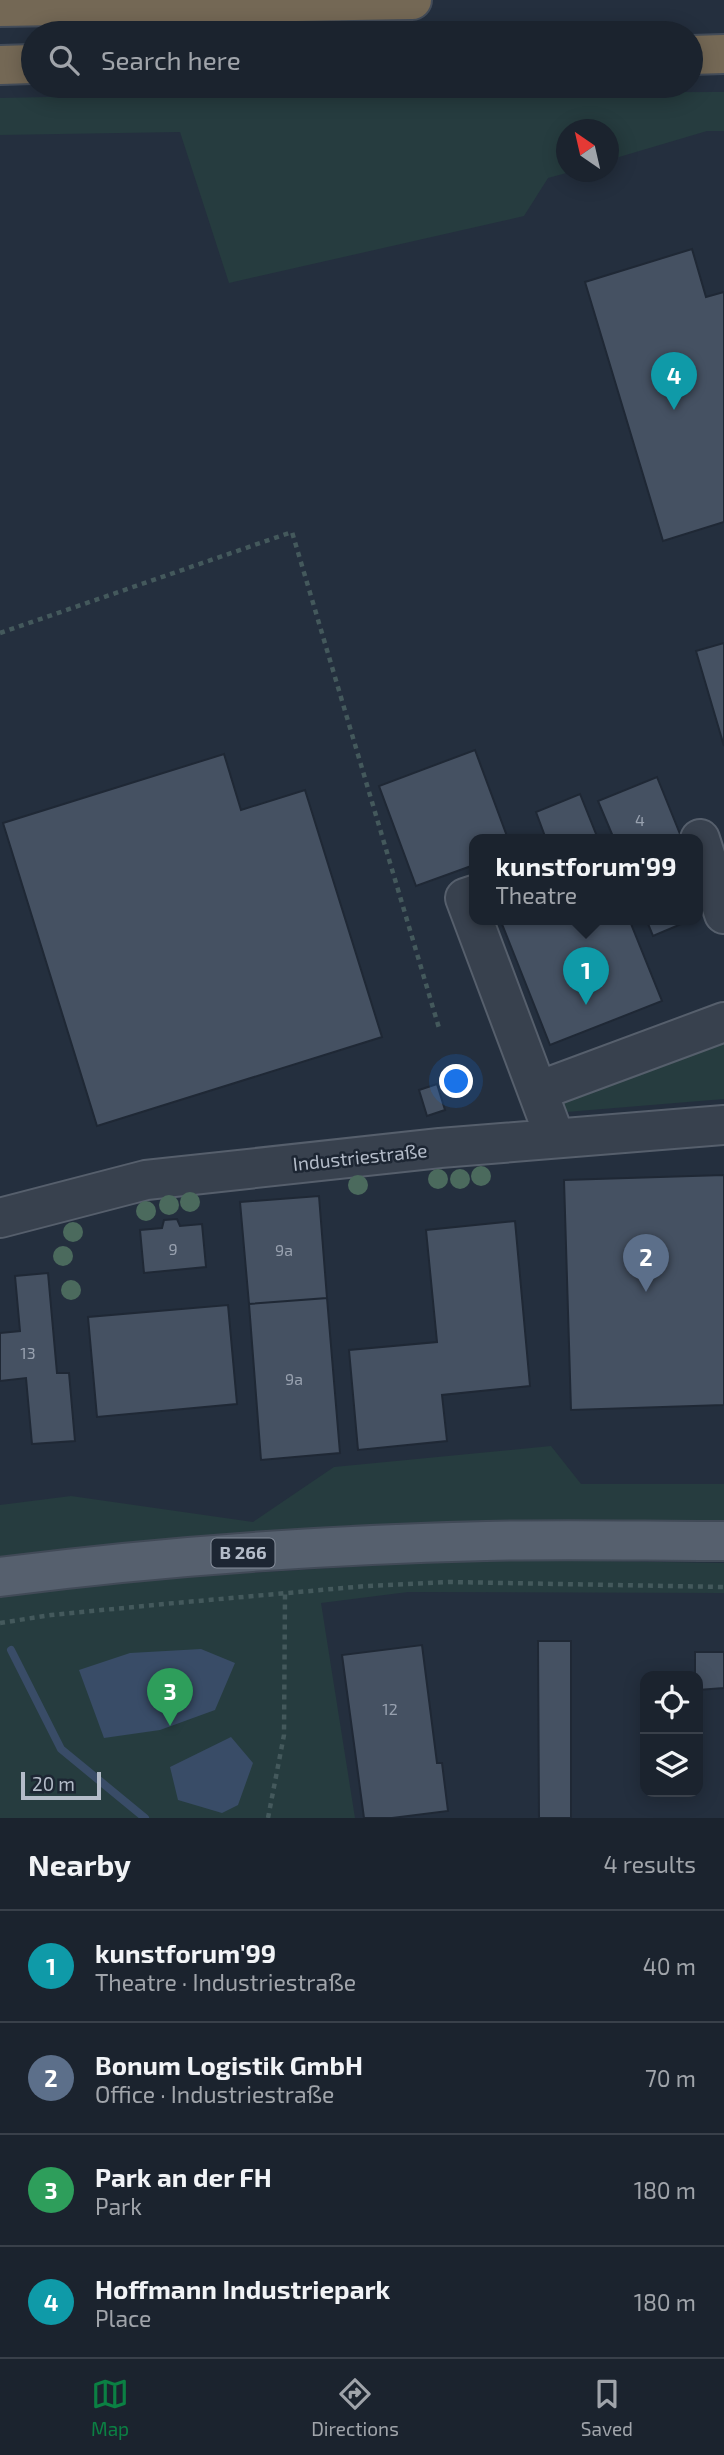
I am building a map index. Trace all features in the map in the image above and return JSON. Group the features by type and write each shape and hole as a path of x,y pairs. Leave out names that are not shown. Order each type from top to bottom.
{"highway":[{"path":"0,7 412,0"},
{"path":"703,55 724,54"},
{"path":"0,65 21,64"}],"main road":[{"name":"B 266","path":"0,1577 108,1563 296,1549 486,1541 724,1541"}],"street":[{"path":"703,848 724,914"},
{"path":"475,925 555,1138"},
{"path":"538,1091 724,1022"},
{"name":"Industriestraße","path":"0,1218 146,1180 440,1148 724,1125"}],"path":[{"path":"0,633 292,533 439,1028"},
{"path":"0,1623 148,1605 449,1581 724,1587"},
{"path":"268,1818 284,1735 285,1594"}],"green space":[{"path":"703,92 724,92 724,131 707,131 619,157 619,119 556,119 556,176 548,178 524,216 229,283 180,132 0,135 0,98 703,98"},
{"path":"724,1029 724,1099 566,1112 562,1102"},
{"path":"551,1446 581,1484 724,1484 724,1520 486,1522 0,1564 0,1505 71,1496 253,1522 334,1467"},
{"path":"482,1559 724,1563 724,1593 408,1592 321,1603 355,1818 0,1818 0,1597 98,1582"}],"water":[{"path":"201,1649 235,1663 215,1710 160,1730 104,1738 79,1670 130,1653"},
{"path":"231,1737 253,1763 238,1805 222,1813 178,1800 170,1767"}],"building":[{"path":"692,249 706,297 724,292 724,522 663,541 585,282"},
{"path":"724,643 724,746 696,651"},
{"path":"475,750 506,834 469,834 469,867 416,886 379,786"},
{"path":"224,754 241,810 305,790 382,1037 97,1126 3,823"},
{"path":"657,777 680,834 612,834 598,801"},
{"path":"580,794 596,834 544,834 536,812"},
{"path":"502,925 631,925 662,1001 550,1045"},
{"path":"648,925 679,925 653,936"},
{"path":"437,1084 445,1110 427,1116 419,1090"},
{"path":"724,1175 724,1405 571,1410 564,1180"},
{"path":"319,1196 327,1298 249,1304 240,1202"},
{"path":"177,1219 180,1226 202,1224 206,1267 144,1273 140,1230 162,1228 164,1220"},
{"path":"515,1221 530,1386 442,1395 447,1441 358,1450 349,1350 437,1342 426,1230"},
{"path":"48,1273 57,1373 69,1373 75,1441 32,1444 26,1378 0,1381 0,1333 20,1331 15,1276"},
{"path":"327,1298 340,1453 261,1460 249,1304"},
{"path":"228,1305 237,1404 97,1417 88,1317"},
{"path":"538,1641 571,1641 571,1818 539,1818"},
{"path":"422,1645 437,1763 442,1763 448,1811 392,1818 364,1818 342,1655"},
{"path":"695,1652 724,1652 724,1688 703,1690 703,1671 695,1671"}],"waterway":[{"path":"11,1650 61,1749 145,1818"}],"place":[{"name":"Hoffmann Industriepark","path":"674,410"},
{"name":"kunstforum'99","path":"586,1005"},
{"name":"Bonum Logistik GmbH","path":"646,1292"},
{"name":"Park an der FH","path":"170,1726"}]}
